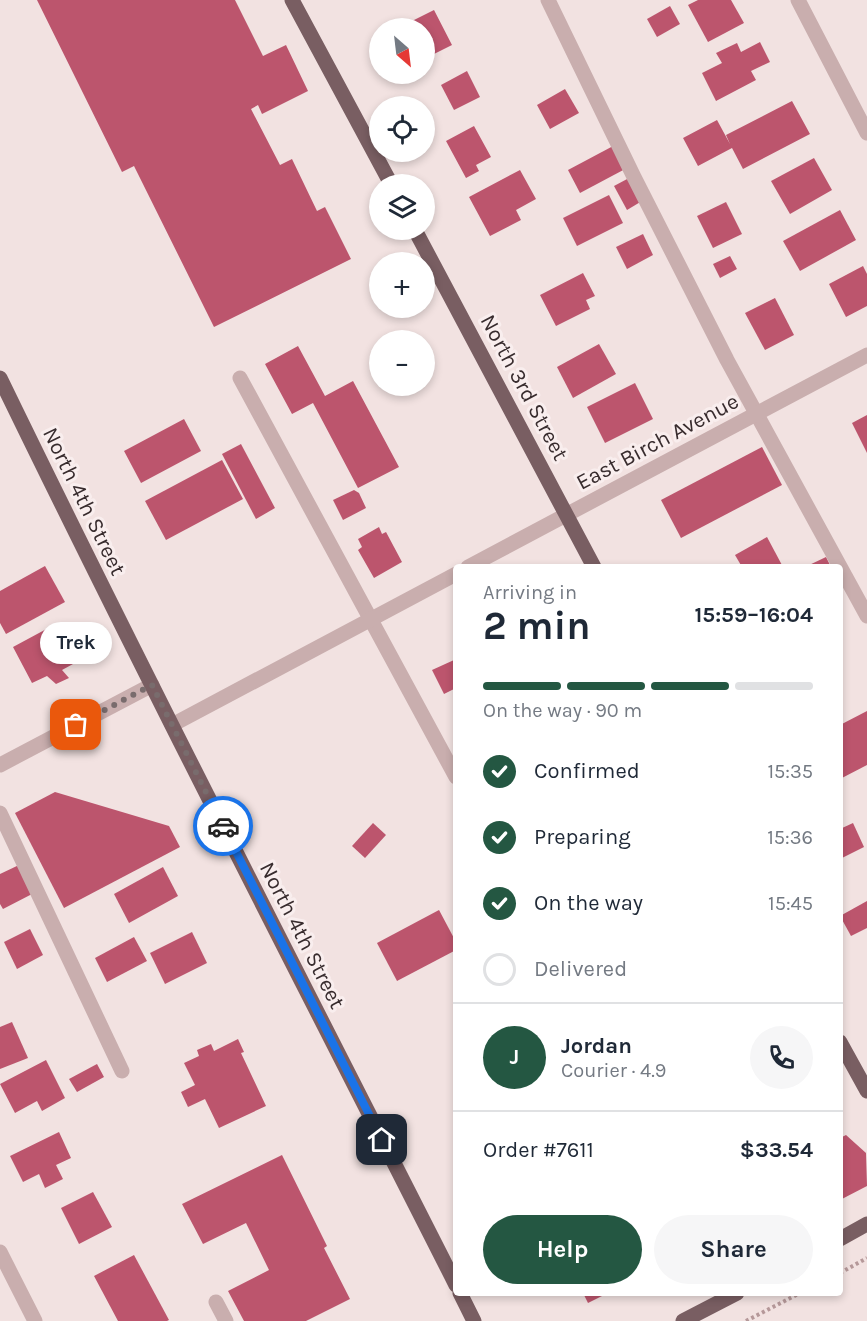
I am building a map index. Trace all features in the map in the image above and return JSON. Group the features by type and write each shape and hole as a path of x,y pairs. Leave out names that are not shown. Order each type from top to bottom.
{"main road":[{"path":"292,0 386,174"},
{"name":"North 3rd Street","path":"420,240 592,564"},
{"name":"North 4th Street","path":"0,378 152,685 453,1279"},
{"path":"843,1047 867,1091"},
{"path":"843,1237 867,1224"},
{"path":"462,1296 474,1321"},
{"path":"692,1319 732,1296"}],"street":[{"path":"548,0 727,360 839,564"},
{"path":"798,0 867,133"},
{"name":"East Birch Avenue","path":"474,564 867,355"},
{"path":"240,378 453,771"},
{"path":"843,572 867,616"},
{"path":"172,724 453,576"},
{"path":"0,765 152,685"},
{"path":"0,813 122,1071"},
{"path":"0,1252 35,1321"},
{"path":"216,1302 226,1321"}],"path":[{"path":"843,1271 867,1258"},
{"path":"746,1321 794,1296"}],"building":[{"path":"37,0 235,0 263,56 286,45 308,91 262,114 258,105 251,109 280,165 292,159 317,211 325,207 351,259 214,327 134,166 122,172"},
{"path":"698,0 731,0 744,23 708,42 688,5"},
{"path":"670,6 680,24 657,37 647,19"},
{"path":"434,10 452,45 435,54 435,18 418,18"},
{"path":"760,42 770,62 751,71 756,80 716,101 702,73 722,63 716,53 737,43 741,52"},
{"path":"467,71 480,97 454,110 441,85"},
{"path":"565,89 579,113 550,129 537,105"},
{"path":"792,101 810,134 743,169 732,148 698,166 683,138 717,120 730,144 726,135"},
{"path":"474,126 491,157 476,165 479,171 466,178 446,141"},
{"path":"615,145 627,168 580,193 568,170"},
{"path":"814,158 832,190 790,214 771,181"},
{"path":"520,170 536,199 516,210 521,220 490,236 469,197"},
{"path":"629,178 642,201 627,210 614,186"},
{"path":"609,195 623,223 577,246 563,218"},
{"path":"726,202 742,234 713,248 697,216"},
{"path":"840,210 856,240 800,271 783,241"},
{"path":"643,234 653,255 627,269 616,247"},
{"path":"730,256 737,269 720,278 713,264"},
{"path":"863,266 867,274 867,306 846,317 829,284"},
{"path":"583,273 595,296 586,300 590,309 556,326 540,295"},
{"path":"775,298 794,335 765,350 745,313"},
{"path":"599,344 616,374 573,398 557,367"},
{"path":"298,346 325,396 353,381 399,467 358,488 313,403 292,414 265,364"},
{"path":"635,383 653,419 605,443 587,407"},
{"path":"867,415 867,453 852,423"},
{"path":"184,419 201,451 141,483 124,451"},
{"path":"241,444 275,508 256,519 222,454"},
{"path":"762,447 782,485 681,538 661,500"},
{"path":"222,460 243,499 166,540 145,501"},
{"path":"354,490 359,493 366,508 343,520 333,500"},
{"path":"379,527 382,534 386,532 402,562 374,578 358,550 362,547 358,539"},
{"path":"767,537 781,564 740,564 735,555"},
{"path":"826,557 830,564 811,564"},
{"path":"45,566 65,602 6,634 0,623 0,591"},
{"path":"52,626 73,664 62,670 69,678 56,684 47,676 32,683 13,647"},
{"path":"453,660 453,690 444,694 432,670"},
{"path":"867,711 867,765 843,777 843,723"},
{"path":"55,792 169,826 180,847 64,908 15,813"},
{"path":"373,823 386,835 365,858 352,846"},
{"path":"853,823 864,847 843,858 843,828"},
{"path":"19,865 34,893 3,909 0,904 0,874"},
{"path":"163,867 178,896 129,923 114,894"},
{"path":"867,901 867,928 851,936 843,921 843,914"},
{"path":"439,910 453,936 453,952 397,981 377,943"},
{"path":"30,929 43,955 17,969 4,942"},
{"path":"192,932 207,963 165,984 150,953"},
{"path":"134,937 147,961 107,982 95,958"},
{"path":"12,1022 28,1058 0,1069 0,1027"},
{"path":"238,1039 244,1052 241,1053 266,1106 219,1128 205,1099 188,1107 181,1092 195,1085 184,1063 199,1056 197,1050 211,1044 214,1051"},
{"path":"46,1060 65,1098 42,1111 37,1101 15,1113 0,1084"},
{"path":"97,1064 104,1077 77,1092 69,1079"},
{"path":"59,1132 71,1158 56,1165 63,1179 45,1188 39,1174 23,1182 10,1156"},
{"path":"846,1135 866,1153 867,1186 843,1198 843,1136"},
{"path":"282,1155 327,1246 324,1248 350,1299 306,1321 244,1321 228,1291 269,1270 246,1223 203,1244 182,1204"},
{"path":"93,1192 112,1227 79,1244 61,1208"},
{"path":"134,1255 169,1320 118,1321 94,1276"},
{"path":"584,1296 602,1296 588,1303"}],"way so far":[{"path":"76,725 152,685 223,826"}],"place":[{"name":"Trek","path":"76,725"}],"route":[{"path":"223,826 382,1140"}]}
